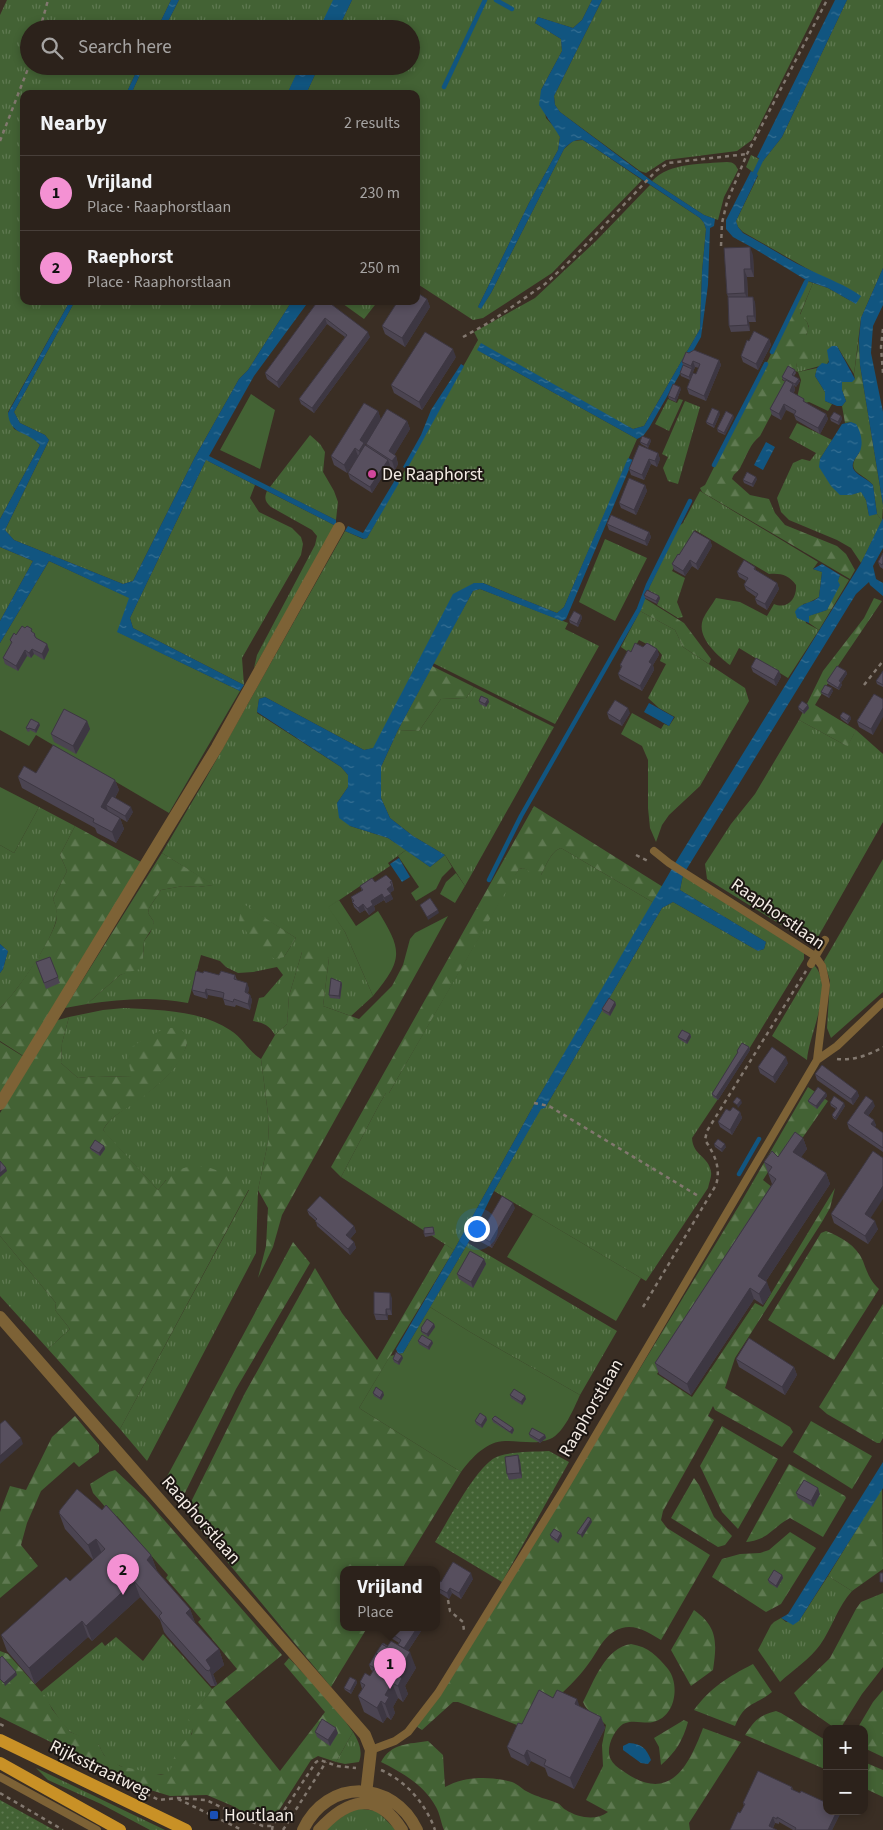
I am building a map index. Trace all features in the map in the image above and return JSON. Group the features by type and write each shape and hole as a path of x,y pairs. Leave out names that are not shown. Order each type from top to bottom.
{"main road":[{"name":"Rijksstraatweg","path":"0,1740 186,1830"},
{"path":"0,1763 120,1830"}],"street":[{"path":"0,1104 218,748 339,528"},
{"name":"Raaphorstlaan","path":"0,1317 294,1652 365,1735 371,1750"},
{"path":"366,1797 371,1750"},
{"path":"303,1830 322,1804 348,1792 366,1797 383,1795 394,1802 412,1819 417,1830"},
{"path":"319,1830 330,1817 341,1809 366,1797"},
{"path":"366,1797 394,1817 402,1830"}],"lane":[{"name":"Raaphorstlaan","path":"371,1750 395,1742 408,1732 438,1692 564,1489 817,1060 826,985 822,966 815,956 673,866 654,851"},
{"path":"811,964 825,940"},
{"name":"Raaphorstlaan","path":"817,1060 837,1046 883,1002"},
{"path":"0,1777 97,1830"}],"path":[{"path":"42,20 48,0"},
{"path":"722,246 722,223 727,202 747,154 827,0"},
{"path":"0,141 26,75"},
{"path":"463,337 490,322 545,284 574,258 656,170 668,163 747,154"},
{"path":"883,329 881,359 883,373"},
{"path":"864,685 883,661"},
{"path":"643,1307 716,1185 719,1175 717,1162 705,1140 707,1131 811,964"},
{"path":"832,1058 842,1060 858,1058 883,1047"},
{"path":"534,1102 549,1106 700,1197"},
{"path":"448,1600 450,1611 463,1622 464,1637"},
{"path":"0,1724 9,1728"},
{"path":"62,1754 159,1800 177,1798 206,1800 255,1823 272,1828 316,1762 320,1760 345,1768 382,1770 404,1783 426,1811 435,1830"},
{"path":"283,1830 326,1762"},
{"path":"0,1794 63,1830"},
{"path":"177,1798 242,1830"}],"green space":[{"path":"7,0 171,0 161,20 20,20 20,75 135,75 128,90 20,90 20,305 68,305 8,412 14,429 33,438 40,445 0,519 0,15"},
{"path":"179,0 334,0 324,20 169,20"},
{"path":"352,0 592,0 582,20 573,28 538,17 535,23 561,39 562,51 541,90 546,118 556,129 560,137 558,150 529,203 478,307 481,308 491,293 564,149 573,141 583,140 642,180 552,273 483,318 473,320 420,286 420,90 308,90 315,75 420,75 420,20 342,20"},
{"path":"602,0 822,0 752,140 737,151 666,160 646,173 640,171 560,112 555,105 554,96"},
{"path":"847,0 883,0 883,268 861,318 854,374 837,346 827,364 798,372 796,363 809,327 800,315 813,283 828,288 856,304 813,272 743,232 738,227 736,221 758,176 746,167 751,155 763,161 782,137"},
{"path":"140,75 296,75 289,90 133,90"},
{"path":"727,162 734,164 738,170 724,197 718,220 704,215 652,181 659,175 677,167"},
{"path":"650,185 700,218 706,229 700,329 644,426 633,429 477,350 637,439 564,607 557,613 483,583 474,583 410,679 374,748 364,750 265,697 259,699 257,713 341,767 348,775 348,787 337,803 350,826 388,838 406,850 388,863 390,866 329,907 345,932 373,996 351,1016 323,1006 329,958 302,952 289,996 287,1024 275,1035 266,1025 253,1021 259,998 264,997 283,975 277,967 238,973 226,967 220,961 201,955 188,1003 162,999 137,999 87,1004 120,975 133,970 143,958 144,941 150,933 154,922 148,913 149,908 161,890 183,886 213,885 162,853 345,531 363,539 367,538 478,340 474,332 535,298 596,241","holes":["242,904 296,938 284,957"]},
{"path":"808,281 813,283 800,314 807,322 809,328 806,335 809,341 808,360 796,363 798,372 788,368 782,380 788,383 760,436 751,446 732,479 750,495 769,499 775,513 785,525 837,546 846,554 855,570 850,579 702,492 700,488 705,485"},
{"path":"73,305 289,305 248,370 239,379 195,457 133,581 123,584 14,540 5,530 49,440 45,435 20,423 14,412"},
{"path":"345,305 375,305 364,319"},
{"path":"859,339 860,365 883,505 882,521 877,514 873,485 856,472 854,468 853,465 859,453 851,422 845,423 842,406 846,401 842,390 842,382 855,379"},
{"path":"817,368 815,376 825,392 825,401 832,404 828,411 809,402 805,403 797,398 801,380 798,372"},
{"path":"251,394 275,410 260,469 220,450"},
{"path":"668,399 677,403 679,399 683,400 669,431 655,424"},
{"path":"685,401 700,407 678,484 668,481 663,468 668,457 662,454"},
{"path":"797,423 832,440 820,459 851,495 861,491 866,500 869,515 877,514 882,521 861,563 851,548 837,540 789,520 781,512 777,498 793,463 802,459 810,461 816,453 789,438"},
{"path":"310,435 320,444 325,452 323,472 338,502 336,520 270,487"},
{"path":"206,460 255,485 250,498 259,512 292,528 301,537 303,544 301,555 242,658 244,685 133,628 130,618"},
{"path":"267,491 336,526 254,668 257,655 315,545 317,536 312,530 271,507 266,500"},
{"path":"700,491 818,562 813,569 822,572 819,597 803,604 806,623 819,630 788,678 739,648 730,665 709,645 702,632 702,626 704,616 716,598 740,602 767,616 774,604 783,605 791,602 795,594 796,585 788,577 781,574 769,574 695,530 672,571 685,578 677,602 683,617 678,618 657,605 660,598 648,590 678,527 683,523"},
{"path":"605,539 647,558 615,621 579,602"},
{"path":"0,547 33,561 0,621"},
{"path":"49,561 130,598 118,632 240,691 169,813 36,735 29,746 0,730 0,643"},
{"path":"840,575 849,580 819,630 809,623 808,616 827,610"},
{"path":"480,589 568,623 565,629 599,646 555,724 433,663 473,591"},
{"path":"644,598 684,623 711,659 709,664 683,647 675,630 640,611"},
{"path":"874,598 882,601 838,666 815,705 856,730 848,746 799,720 823,671 864,618"},
{"path":"640,611 675,630 683,647 745,688 749,701 700,786 669,815 662,825 656,842 650,828 648,808 648,760 642,746 621,734 632,713 661,729 664,724 669,726 675,717 659,708 648,698 666,664 660,661 662,655 658,650 639,640 631,654 621,647"},
{"path":"432,666 474,687 466,698 441,699 419,731 398,730"},
{"path":"474,687 554,727 465,886 445,855 413,836 390,818 381,798 381,767 398,730 419,731 441,699 466,698"},
{"path":"799,720 845,745 848,745 856,730 883,754 883,822 818,937 812,942 807,941 707,879 705,864 731,824 755,794"},
{"path":"0,787 39,807 14,853 0,845"},
{"path":"534,806 663,887 654,903 561,848 552,855 541,875 538,876 523,868 519,869 389,1093 386,1093 380,1103 341,1177 331,1167"},
{"path":"39,807 75,826 60,855 67,871 53,899 57,914 50,936 25,978 0,1008 0,973 8,951 0,944 0,845 14,853"},
{"path":"75,826 141,862 25,1057 0,1041 0,1008 32,967 56,922 56,908 53,899 67,871 60,855"},
{"path":"561,848 654,903 535,1103 454,1250 341,1177 380,1103 386,1093 389,1093 519,869 523,868 541,875 552,855"},
{"path":"406,850 430,867 445,855 452,867 442,877 436,889 416,901 411,893 419,887 398,856"},
{"path":"162,853 214,885 183,886 161,890 149,908 148,913 154,922 144,941 140,969 120,975 87,1004 65,1008"},
{"path":"883,859 883,992 831,1038 827,1028 830,981 824,961"},
{"path":"456,873 465,886 455,903 440,894 446,882"},
{"path":"683,875 804,953 804,959 724,1090 692,1138 695,1149 710,1167 711,1175 708,1188 646,1281 494,1191 541,1108 545,1108 662,908 673,902 758,951 764,949 766,942 680,890"},
{"path":"339,900 356,926 378,911 392,936 396,954 395,963 373,996 345,932 328,907"},
{"path":"242,903 296,938 284,957 275,959 259,950 239,921"},
{"path":"448,916 421,965 403,965 410,939 415,933"},
{"path":"306,944 329,958 323,1006 359,1019 392,986 403,965 421,965 282,1215 273,1247 258,1278 266,1246 268,1208 258,1190 268,1142 269,1122 261,1059 275,1035 287,1024 289,996"},
{"path":"814,965 820,974 822,998 807,1060 772,1036"},
{"path":"124,1008 179,1012 193,1015 218,1023 235,1033 261,1059 269,1122 268,1142 258,1190 256,1253 147,1461 120,1429 249,1190 166,1180 158,1190 103,1130 112,1118 149,1091 172,1071 187,1044 132,1077 96,1076 78,1078 61,1063 62,1043 69,1017"},
{"path":"69,1017 62,1043 61,1063 78,1078 96,1076 132,1077 126,1051 155,1033 164,1030 179,1028 184,1032 187,1038 185,1050 176,1066 155,1088 112,1119 103,1130 158,1190 174,1173 194,1166 213,1169 249,1189 120,1429 48,1349 70,1329 55,1310 56,1303 0,1236 0,1113 53,1026 58,1020"},
{"path":"0,1042 24,1057 0,1099"},
{"path":"808,1087 828,1101 801,1140 775,1161 763,1180 777,1191 657,1374 692,1397 755,1303 763,1307 835,1188 830,1208 822,1222 735,1358 725,1388 790,1427 793,1432 782,1447 715,1410 713,1406 708,1416 714,1420 663,1511 661,1520 667,1528 710,1555 661,1640 632,1627 622,1628 613,1632 603,1642 580,1675 522,1727 458,1702 453,1702 422,1730 416,1726 586,1457 740,1204"},
{"path":"533,1214 641,1278 616,1321 507,1257"},
{"path":"826,1231 842,1239 856,1250 871,1280 879,1289 834,1360 768,1320 821,1233"},
{"path":"0,1236 56,1303 55,1310 70,1329 48,1349 0,1296"},
{"path":"293,1242 310,1263 236,1389 180,1503 163,1484"},
{"path":"468,1243 617,1331 580,1395 430,1307"},
{"path":"445,1244 454,1250 359,1408 461,1472 403,1566 340,1566 340,1631 365,1631 331,1687 186,1512 245,1393 315,1268 342,1313 377,1360"},
{"path":"883,1304 883,1438 880,1443 877,1443 827,1414 819,1407"},
{"path":"430,1307 580,1395 568,1420 560,1431 550,1439 540,1442 500,1441 493,1443 475,1455 461,1472 359,1408 390,1356 403,1353"},
{"path":"75,1416 99,1445 99,1452 79,1467 74,1462 41,1491 27,1523 21,1545 38,1566 0,1598 0,1512 10,1486 26,1490 52,1437"},
{"path":"811,1421 872,1456 852,1489 793,1452"},
{"path":"722,1426 778,1459 738,1529 722,1512 700,1466"},
{"path":"549,1451 569,1462 502,1582 435,1542 473,1480 491,1460 511,1453"},
{"path":"789,1464 846,1498 823,1537 790,1518 760,1539 746,1542"},
{"path":"115,1470 145,1498 282,1655 225,1702 280,1771 325,1712 284,1664 289,1658 334,1706 353,1732 336,1762 318,1756 311,1760 276,1815 266,1822 259,1822 235,1807 207,1795 170,1796 144,1788 0,1717 0,1651 8,1654 46,1697 52,1709 70,1732 94,1741 99,1745 104,1755 120,1766 161,1775 170,1771 177,1752 192,1734 193,1724 188,1720 212,1689 237,1669 198,1622 201,1619 166,1578 168,1575 117,1516 115,1518 93,1493 90,1484"},
{"path":"694,1478 714,1517 732,1536 725,1545 718,1547 671,1518"},
{"path":"882,1488 883,1569 852,1591 828,1576"},
{"path":"790,1532 816,1548 781,1604 766,1612 712,1577 722,1559 740,1554 760,1553 769,1550"},
{"path":"828,1576 852,1591 843,1603 820,1645 806,1660 780,1682 758,1650 774,1622 781,1618 786,1622 799,1621"},
{"path":"883,1593 883,1667 862,1694 843,1725 830,1725 802,1705 794,1693 830,1658 861,1602"},
{"path":"694,1610 702,1616 712,1629 715,1652 713,1670 691,1686 671,1650"},
{"path":"163,1634 212,1689 189,1720 194,1724 184,1750 168,1774 162,1775 135,1771 110,1760 103,1754 99,1745 70,1732 41,1692 102,1642 105,1646 116,1637 143,1661"},
{"path":"631,1644 643,1647 660,1660 672,1675 675,1691 671,1707 661,1719 653,1722 623,1724 617,1730 609,1749 610,1758 616,1766 639,1780 653,1784 665,1782 675,1777 683,1768 691,1756 703,1728 741,1742 689,1823 690,1830 444,1830 437,1810 425,1792 405,1775 381,1762 395,1748 428,1741 443,1755 445,1787 469,1779 504,1780 558,1804 576,1815 598,1817 603,1815 608,1812 586,1800 603,1766 602,1745 606,1725 590,1712 583,1702 596,1675 607,1659 622,1647"},
{"path":"753,1664 772,1692 747,1708 735,1726 694,1710 720,1683"},
{"path":"883,1690 883,1757 868,1750 868,1725 859,1725 873,1702"},
{"path":"776,1711 781,1713 823,1739 823,1768 745,1735 758,1719"},
{"path":"684,1720 688,1722 681,1740 671,1755 661,1765 659,1747 654,1738"},
{"path":"353,1732 360,1747 359,1762 345,1764 336,1762"},
{"path":"868,1764 883,1770 883,1797 868,1790"},
{"path":"36,1768 165,1830 150,1830 101,1804 48,1780"},
{"path":"0,1800 54,1830 0,1830"},
{"path":"355,1808 377,1811 396,1830 323,1830"}],"water":[{"path":"171,0 179,0 169,20 161,20"},
{"path":"333,0 352,0 342,20 323,20"},
{"path":"592,0 602,0 554,96 555,105 560,112 652,181 704,215 715,219 714,226 710,228 708,285 701,337 649,428 643,436 637,439 477,350 481,343 633,429 644,426 700,329 706,229 704,223 700,218 583,140 572,142 564,149 491,293 481,309 478,307 529,203 558,150 560,137 539,105 541,90 562,51 561,39 535,23 538,17 573,28 582,20"},
{"path":"835,0 847,0 782,137 763,161 757,157"},
{"path":"135,75 140,75 133,90 128,90"},
{"path":"296,75 315,75 308,90 289,90"},
{"path":"751,171 758,175 736,221 738,227 743,233 803,267 843,285 861,296 856,304 828,288 808,281 804,286 806,280 733,237 726,229 726,220"},
{"path":"883,268 883,305 873,326 871,353 883,412 883,505 860,365 859,339 861,318"},
{"path":"68,305 73,305 14,412 20,423 45,435 49,440 5,530 14,540 123,584 133,581 195,457 239,379 248,370 289,305 306,305 254,376 209,456 336,520 336,526 206,460 130,618 133,628 244,685 240,691 117,632 129,598 49,561 0,643 0,621 33,561 0,547 0,519 40,445 12,426 8,413"},
{"path":"832,346 837,346 855,379 852,382 842,382 842,390 846,401 842,406 825,401 825,392 815,376 817,368 822,363 827,364 829,362 827,350"},
{"path":"461,364 464,366 407,469 403,467 421,435 431,410"},
{"path":"851,422 856,424 862,442 860,451 853,464 854,470 873,485 877,514 869,516 866,500 861,492 851,495 840,495 831,486 819,467 820,459 842,424"},
{"path":"766,442 775,447 763,470 754,465"},
{"path":"628,458 633,460 566,619 562,621 480,589 473,591 398,730 381,767 381,798 390,818 413,836 445,855 430,867 388,838 350,826 339,818 337,803 348,787 348,775 341,767 257,712 259,699 265,697 364,750 373,748 453,594 474,583 483,583 557,613 564,607"},
{"path":"395,480 399,483 367,538 364,539 345,531 348,526 363,533"},
{"path":"883,518 883,548 873,566 876,579 883,583 883,596 869,582 856,594 683,875 680,890 766,942 764,949 758,951 673,902 662,908 545,1108 541,1109 494,1191 468,1243 403,1353 398,1354 396,1349 454,1250 535,1103 677,860 861,563"},
{"path":"822,564 840,575 838,581 840,585 827,610 809,616 809,623 797,618 795,612 800,606 819,597 822,572 813,569"},
{"path":"649,703 674,717 669,726 644,712"},
{"path":"399,858 410,877 402,882 390,864"},
{"path":"0,944 8,951 0,973"},
{"path":"883,1462 883,1488 799,1621 793,1625 781,1618 788,1614"},
{"path":"629,1743 637,1744 647,1752 651,1760 648,1764 641,1763 623,1750 623,1746"}],"building":[{"path":"750,247 751,269 744,269 745,293 727,294 724,248"},
{"path":"420,295 427,299 402,338 382,326 395,305 420,305"},
{"path":"728,297 753,297 754,316 747,316 748,325 729,326"},
{"path":"315,305 332,305 368,332 312,408 299,399 347,335 325,318 277,382 265,373"},
{"path":"754,331 769,339 756,364 741,356 747,340 749,341"},
{"path":"425,332 453,349 419,402 391,385"},
{"path":"694,350 719,360 704,396 687,388 693,373 696,374 700,364 693,361 691,366 682,362 686,352 689,353"},
{"path":"683,365 692,369 689,377 680,373"},
{"path":"788,366 795,370 792,375 799,379 795,384 782,377"},
{"path":"786,380 793,384 790,391 826,414 818,428 794,415 796,411 784,404 779,414 770,409"},
{"path":"673,384 680,387 675,399 668,396"},
{"path":"364,403 378,411 360,440 364,443 359,451 355,448 344,465 331,456"},
{"path":"712,408 719,411 713,425 706,422"},
{"path":"387,409 407,421 389,451 396,456 392,461 366,444"},
{"path":"726,411 733,415 724,433 717,429"},
{"path":"834,412 841,416 838,422 830,418"},
{"path":"642,436 650,439 647,445 640,442"},
{"path":"365,445 388,460 370,487 348,473"},
{"path":"639,445 658,453 655,461 649,459 642,475 629,469"},
{"path":"747,472 756,477 752,484 743,480"},
{"path":"629,478 645,485 634,510 619,503"},
{"path":"611,515 649,532 645,541 607,524"},
{"path":"694,531 710,540 696,564 690,560 683,571 672,564"},
{"path":"883,553 883,563 882,565 878,562"},
{"path":"744,560 755,567 754,569 777,583 765,604 755,599 758,594 744,585 748,578 737,572"},
{"path":"647,590 659,596 656,601 644,595"},
{"path":"574,611 581,615 577,624 569,620"},
{"path":"22,626 32,629 31,631 35,634 36,638 47,644 42,654 32,649 29,653 25,650 16,666 3,658 12,642 10,640 14,633 16,635"},
{"path":"635,643 643,647 647,643 657,649 649,662 652,664 640,686 618,674 622,666 620,665 628,650 631,652"},
{"path":"756,658 779,671 774,680 751,667"},
{"path":"837,666 846,671 839,681 841,682 838,688 827,681"},
{"path":"883,671 883,685 876,681"},
{"path":"825,685 832,688 828,695 821,692"},
{"path":"874,694 883,699 883,708 871,729 857,721"},
{"path":"481,696 488,699 485,704 479,701"},
{"path":"615,700 628,708 620,721 607,713"},
{"path":"802,701 808,705 803,711 798,707"},
{"path":"64,709 87,721 73,746 51,734"},
{"path":"843,712 850,716 847,721 840,716"},
{"path":"31,719 39,723 35,730 26,728"},
{"path":"53,745 115,780 101,807 120,818 112,832 93,822 94,819 18,777 24,766 36,773"},
{"path":"112,796 131,807 125,816 106,805"},
{"path":"386,875 392,881 390,882 392,885 387,889 391,894 384,898 382,894 371,901 373,905 367,909 363,904 358,908 352,902 354,901 351,897 363,890 360,886 372,878 375,882"},
{"path":"430,898 438,910 427,917 420,905"},
{"path":"50,957 58,977 44,983 36,962"},
{"path":"196,971 219,975 221,971 235,975 234,979 247,983 245,992 250,995 248,1004 234,999 233,1002 223,999 224,993 221,992 206,989 205,993 192,990"},
{"path":"331,978 341,982 339,996 329,995"},
{"path":"609,998 615,1002 609,1013 602,1009"},
{"path":"682,1030 690,1034 686,1041 678,1037"},
{"path":"742,1043 749,1047 716,1097 712,1094"},
{"path":"772,1047 786,1057 773,1077 758,1067"},
{"path":"822,1065 857,1091 851,1099 815,1074"},
{"path":"818,1087 826,1093 816,1106 808,1101"},
{"path":"834,1096 844,1103 835,1118 832,1115 837,1108 830,1103"},
{"path":"866,1096 873,1101 864,1113 874,1120 871,1124 883,1133 883,1148 847,1123"},
{"path":"737,1097 741,1100 737,1105 733,1102"},
{"path":"733,1107 740,1112 730,1130 718,1122 726,1109 730,1111"},
{"path":"795,1132 803,1138 793,1152 826,1173 758,1276 767,1282 759,1294 750,1288 687,1384 655,1363 776,1179 768,1173 772,1167 764,1162 772,1151 778,1157"},
{"path":"718,1139 725,1144 721,1149 714,1144"},
{"path":"95,1140 104,1146 99,1153 90,1148"},
{"path":"873,1151 883,1158 883,1186 865,1214 875,1221 865,1236 831,1214"},
{"path":"0,1161 6,1168 0,1173"},
{"path":"320,1196 354,1226 346,1235 354,1242 348,1249 315,1221 317,1219 307,1210"},
{"path":"502,1196 513,1203 490,1242 479,1236"},
{"path":"433,1227 434,1233 424,1234 424,1228"},
{"path":"470,1251 484,1259 471,1282 457,1274"},
{"path":"374,1292 390,1293 390,1309 386,1309 386,1315 374,1314"},
{"path":"427,1319 434,1324 427,1334 421,1331 421,1328"},
{"path":"422,1335 432,1341 428,1347 418,1341"},
{"path":"749,1338 794,1367 782,1387 736,1359"},
{"path":"396,1352 402,1356 398,1362 393,1359"},
{"path":"376,1387 383,1392 380,1398 373,1393"},
{"path":"514,1389 525,1396 521,1402 510,1395"},
{"path":"480,1413 486,1417 481,1425 475,1421"},
{"path":"495,1416 513,1428 510,1432 492,1419"},
{"path":"5,1420 21,1438 0,1456 0,1424"},
{"path":"532,1428 545,1435 539,1440 529,1434"},
{"path":"518,1455 520,1473 507,1474 505,1457"},
{"path":"804,1480 818,1488 811,1501 796,1493"},
{"path":"77,1489 102,1510 106,1505 151,1555 147,1560 190,1609 186,1613 219,1649 206,1660 211,1668 209,1671 206,1670 162,1621 159,1616 162,1613 134,1581 86,1626 82,1621 29,1668 1,1635 66,1577 70,1581 105,1549 96,1539 88,1545 59,1513"},
{"path":"588,1517 591,1519 581,1535 577,1533"},
{"path":"554,1529 561,1533 557,1540 550,1535"},
{"path":"453,1562 471,1573 459,1593 450,1588 447,1593 440,1589 441,1582"},
{"path":"774,1570 782,1575 776,1586 768,1580"},
{"path":"880,1573 883,1573 883,1582 880,1582"},
{"path":"415,1631 404,1648 398,1645 401,1640 389,1632"},
{"path":"391,1641 410,1652 397,1675 402,1678 398,1686 392,1683 385,1695 389,1697 385,1704 381,1701 377,1708 358,1696 365,1685 360,1682 365,1673 370,1676 382,1656 376,1653 382,1644 387,1647"},
{"path":"376,1653 379,1661 375,1668 369,1665"},
{"path":"2,1656 16,1672 4,1683 0,1679 0,1658"},
{"path":"350,1677 356,1680 350,1691 344,1688"},
{"path":"539,1690 553,1698 557,1690 577,1699 575,1704 601,1717 570,1778 544,1765 546,1760 527,1750 524,1756 507,1747 518,1723 522,1724"},
{"path":"322,1719 336,1728 328,1740 315,1732"},
{"path":"758,1771 792,1787 791,1789 800,1793 801,1791 823,1801 823,1815 835,1815 828,1830 795,1830 796,1828 777,1817 777,1819 773,1817 769,1826 777,1830 730,1830 738,1812 740,1813 745,1804 743,1803"}],"waterway":[{"path":"444,87 485,0"},
{"path":"496,0 512,9"},
{"path":"752,179 763,156"},
{"path":"772,352 806,282"},
{"path":"714,465 766,364"},
{"path":"489,880 521,816 639,609 648,585 690,501"},
{"path":"739,1174 759,1139"}],"place":[{"name":"De Raaphorst","path":"372,474"},
{"name":"Raephorst","path":"123,1595"},
{"name":"Vrijland","path":"390,1689"},
{"name":"Houtlaan","path":"214,1815"}]}
